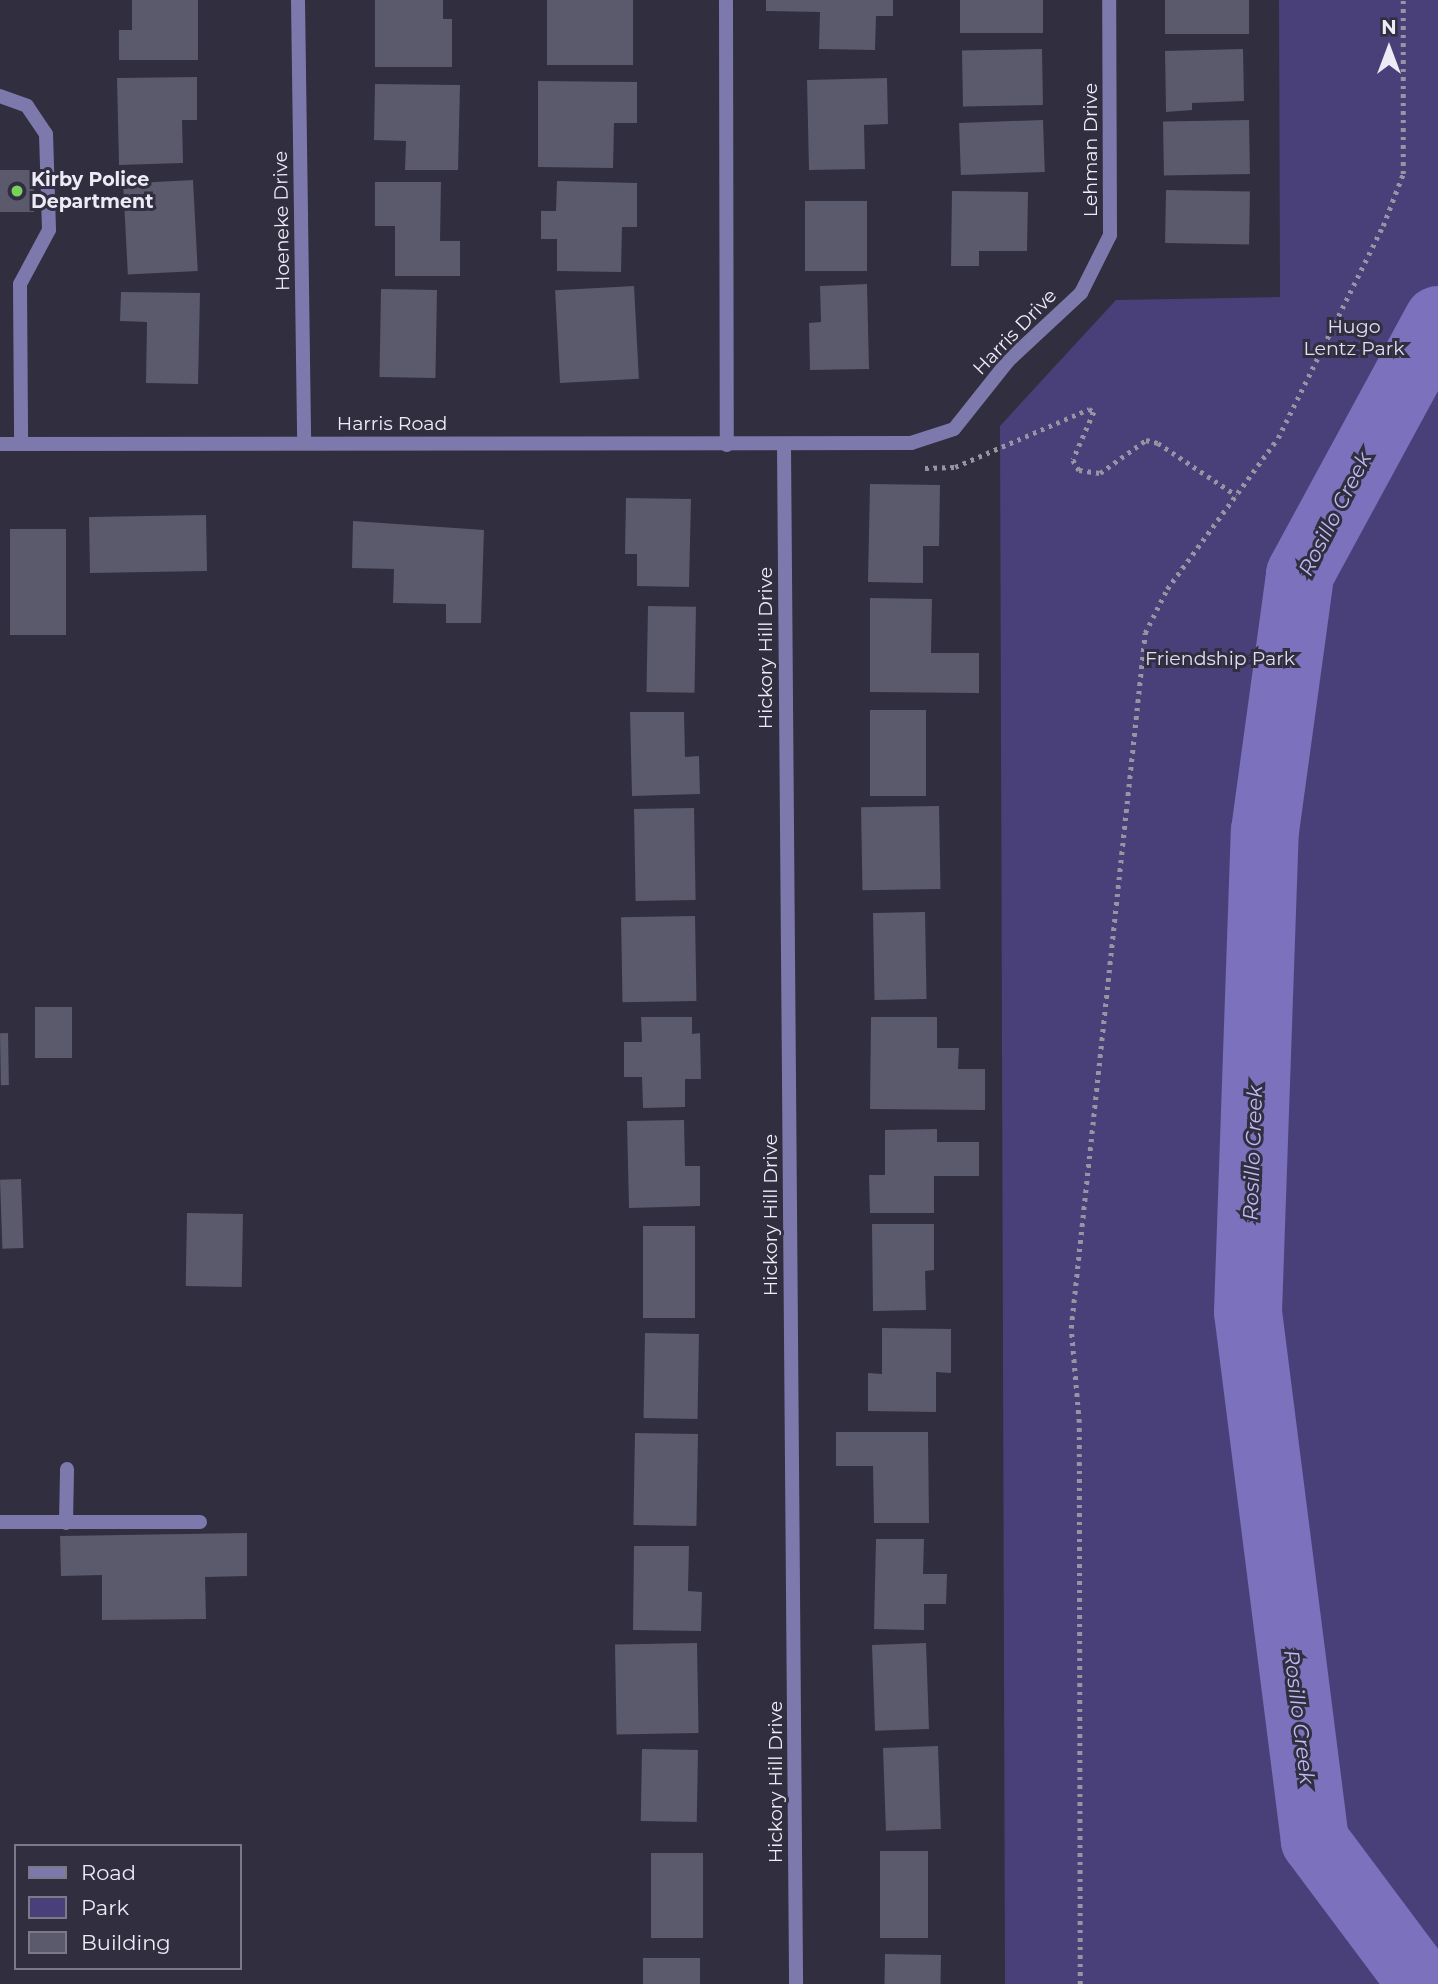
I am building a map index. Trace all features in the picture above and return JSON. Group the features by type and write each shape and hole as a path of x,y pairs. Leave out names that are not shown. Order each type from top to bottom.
{"street":[{"name":"Hoeneke Drive","path":"298,0 304,442"},
{"path":"726,0 727,445"},
{"name":"Lehman Drive","path":"1081,293 1110,235 1109,0"},
{"path":"0,96 27,106 46,134 48,230 20,284 21,443"},
{"name":"Harris Drive","path":"784,445 911,443 954,429 1008,361 1081,293"},
{"name":"Harris Road","path":"0,444 304,442 784,445"},
{"name":"Hickory Hill Drive","path":"784,445 796,1984"},
{"path":"66,1522 67,1469"},
{"path":"0,1522 200,1522"}],"path":[{"path":"1080,1984 1079,1422 1071,1328 1129,749 1145,633 1167,589 1278,438 1383,226 1403,174 1403,0"},
{"path":"915,469 955,467 1089,409 1094,412 1073,460 1079,470 1100,473 1146,440 1158,443 1236,495"}],"green space":[{"name":"Friendship Park","path":"1279,0 1438,0 1438,1984 1005,1984 1000,426 1116,300 1280,297"}],"building":[{"path":"132,0 198,0 198,60 119,60 119,30 132,30"},
{"path":"375,0 443,0 443,19 452,19 452,67 375,67"},
{"path":"547,0 633,0 633,65 547,65"},
{"path":"766,0 893,0 893,16 876,16 875,50 819,49 820,12 766,11"},
{"path":"960,0 1043,0 1043,33 960,33"},
{"path":"1165,0 1249,0 1249,34 1165,34"},
{"path":"1042,49 1043,105 963,106 962,50"},
{"path":"1243,49 1244,101 1192,103 1192,110 1166,112 1165,51"},
{"path":"197,77 197,120 182,120 183,163 119,165 117,78"},
{"path":"887,78 888,124 864,125 865,169 809,170 807,80"},
{"path":"538,81 637,82 637,123 614,123 613,168 538,167"},
{"path":"375,84 460,85 458,170 405,170 406,141 374,140"},
{"path":"1043,120 1045,172 961,175 959,123"},
{"path":"1249,120 1250,174 1164,175 1163,122"},
{"name":"Kirby Police Department","path":"0,170 34,170 34,212 0,212"},
{"path":"193,180 198,271 128,275 123,184"},
{"path":"557,181 637,183 637,227 622,227 621,272 557,271 557,239 541,239 541,211 556,211"},
{"path":"375,182 441,182 440,241 460,241 460,276 395,276 395,226 375,226"},
{"path":"1166,190 1250,191 1249,244 1165,243"},
{"path":"952,191 1028,192 1027,251 979,251 979,266 951,266"},
{"path":"805,201 867,201 867,271 805,271"},
{"path":"867,284 869,369 810,370 809,323 821,322 820,286"},
{"path":"634,286 639,379 560,383 555,290"},
{"path":"381,289 437,290 435,378 379,377"},
{"path":"121,292 200,293 198,384 146,383 147,322 120,321"},
{"path":"870,484 940,485 939,546 923,546 923,583 868,582"},
{"path":"626,498 691,499 689,587 637,586 637,554 625,554"},
{"path":"206,515 207,571 90,573 89,517"},
{"path":"353,521 484,530 481,623 446,623 446,604 393,603 394,569 352,568"},
{"path":"10,529 66,529 66,635 10,635"},
{"path":"870,598 932,599 931,653 979,653 979,693 870,692"},
{"path":"648,606 696,607 694,693 646,692"},
{"path":"870,710 926,710 926,796 870,796"},
{"path":"630,712 684,712 685,757 699,756 700,794 632,796"},
{"path":"939,806 940,889 862,890 861,807"},
{"path":"694,808 696,900 636,901 634,809"},
{"path":"925,912 927,999 875,1000 873,913"},
{"path":"695,916 696,1001 622,1002 621,917"},
{"path":"35,1007 72,1007 72,1058 35,1058"},
{"path":"641,1017 692,1017 692,1034 700,1033 701,1079 685,1079 685,1107 643,1108 642,1077 624,1077 624,1042 642,1042"},
{"path":"871,1017 937,1017 937,1048 959,1048 958,1069 985,1069 985,1110 870,1109"},
{"path":"0,1033 8,1033 9,1085 1,1085"},
{"path":"684,1120 685,1166 700,1166 700,1206 629,1208 627,1121"},
{"path":"937,1129 937,1142 979,1142 979,1176 934,1176 934,1213 870,1213 869,1175 885,1175 885,1130"},
{"path":"21,1179 23,1248 2,1249 0,1180"},
{"path":"187,1213 243,1214 242,1287 186,1286"},
{"path":"872,1224 934,1224 934,1270 925,1271 926,1310 873,1311"},
{"path":"643,1226 695,1226 695,1318 643,1318"},
{"path":"882,1328 951,1329 951,1373 936,1372 936,1412 868,1411 868,1373 882,1374"},
{"path":"645,1333 699,1334 698,1419 644,1418"},
{"path":"836,1432 928,1432 929,1523 874,1523 873,1466 836,1466"},
{"path":"635,1433 698,1434 696,1526 633,1525"},
{"path":"247,1533 247,1576 205,1577 206,1619 102,1620 102,1575 61,1576 60,1536"},
{"path":"876,1539 924,1539 923,1574 947,1574 946,1604 924,1604 924,1630 874,1629"},
{"path":"634,1546 689,1546 688,1591 702,1592 701,1631 633,1630"},
{"path":"697,1643 699,1733 617,1734 615,1644"},
{"path":"926,1643 929,1729 875,1731 872,1645"},
{"path":"938,1746 941,1829 886,1831 883,1748"},
{"path":"642,1749 698,1750 697,1822 641,1821"},
{"path":"880,1851 928,1851 928,1938 880,1938"},
{"path":"651,1853 703,1853 703,1938 651,1938"},
{"path":"885,1954 941,1955 940,1984 884,1984"},
{"path":"643,1958 700,1958 700,1984 643,1984"}],"waterway":[{"name":"Rosillo Creek","path":"1422,1984 1315,1841 1248,1312 1265,831 1300,574 1438,320"}],"place":[{"name":"Kirby Police Department","path":"17,191"}],"park label":[{"name":"Hugo Lentz Park","path":"1354,338"}]}
